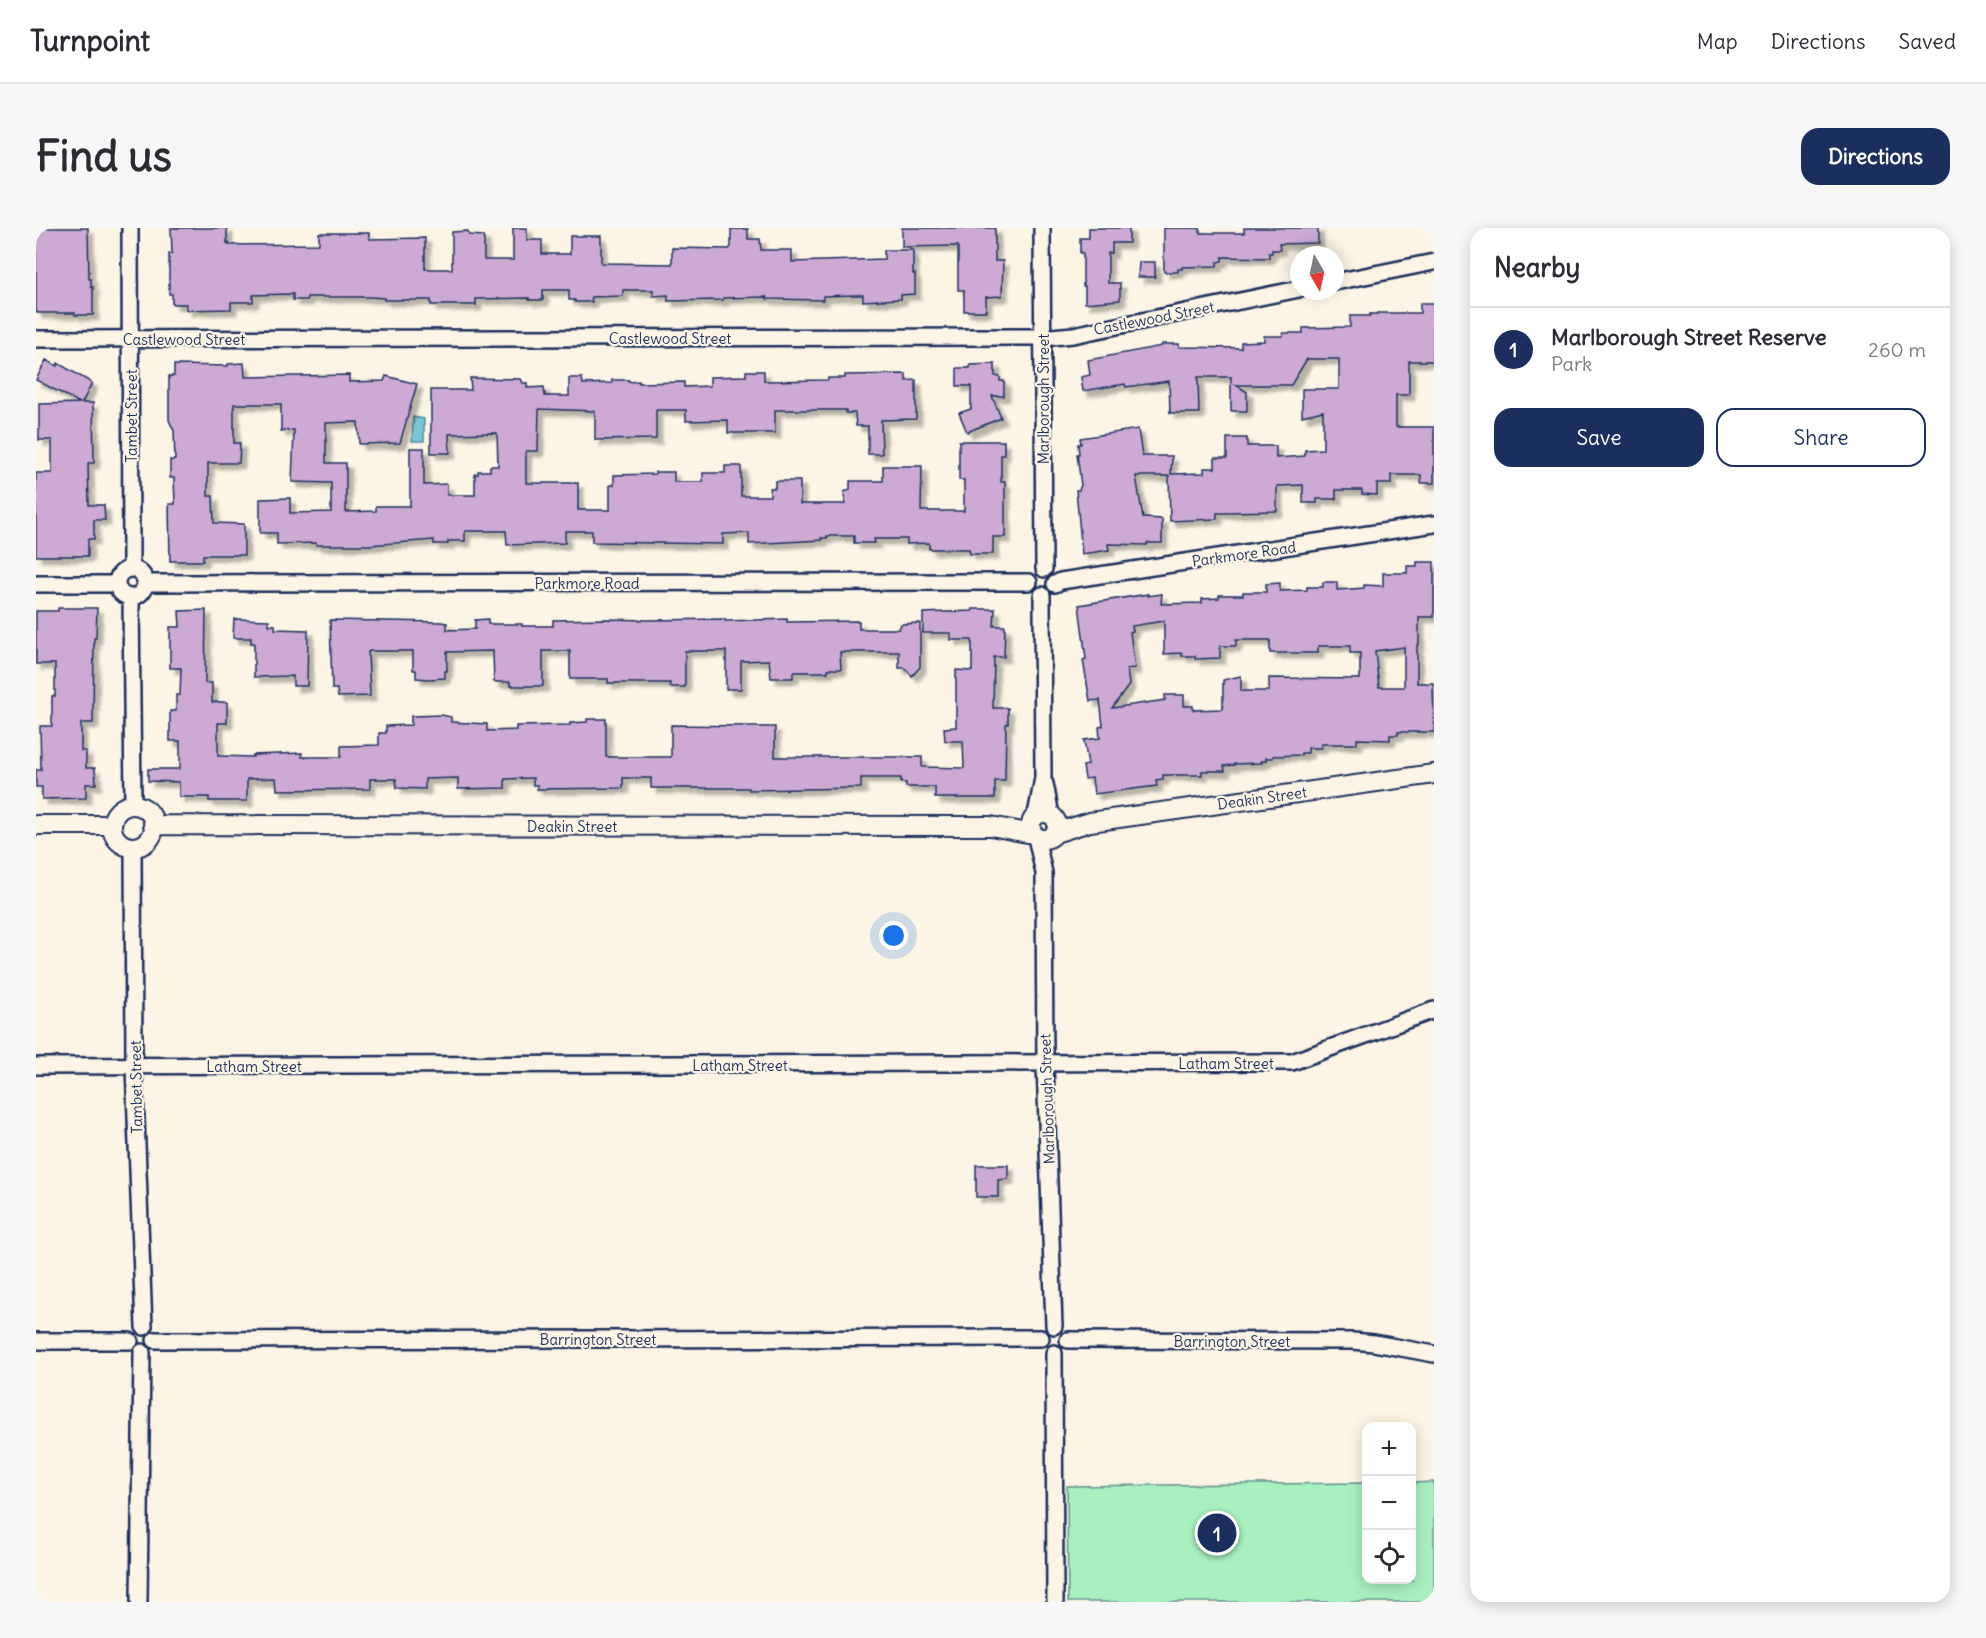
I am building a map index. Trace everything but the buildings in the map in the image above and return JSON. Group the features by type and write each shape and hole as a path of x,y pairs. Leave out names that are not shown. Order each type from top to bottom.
{"street":[{"name":"Tambet Street","path":"130,228 131,569"},
{"name":"Marlborough Street","path":"1042,228 1044,569"},
{"path":"1344,280 1434,261"},
{"name":"Castlewood Street","path":"36,339 1042,337 1072,334 1290,291"},
{"name":"Parkmore Road","path":"1055,584 1061,581 1434,524"},
{"path":"131,569 143,575 145,584 139,594 131,597 120,592 117,584 117,579 122,572 131,569"},
{"path":"1044,569 1053,576 1055,584 1049,593 1042,595 1035,593 1029,582 1032,574 1044,569"},
{"name":"Parkmore Road","path":"145,584 1029,582"},
{"path":"36,584 117,584"},
{"name":"Marlborough Street","path":"1042,595 1045,1064 1054,1326"},
{"path":"131,597 133,806"},
{"name":"Deakin Street","path":"153,825 1044,826 1090,822 1434,774"},
{"path":"133,806 147,811 152,818 153,825 152,834 148,840 133,847 118,840 113,833 112,825 119,811 133,806"},
{"path":"36,825 112,825"},
{"name":"Tambet Street","path":"133,847 134,1066 144,1327"},
{"name":"Latham Street","path":"36,1066 1292,1062 1434,1010"},
{"path":"1058,1326 1065,1331 1068,1340 1065,1348 1054,1353 1043,1347 1041,1338 1045,1330 1058,1326"},
{"path":"144,1327 151,1330 155,1340 153,1348 142,1352 134,1349 130,1341 132,1332 144,1327"},
{"name":"Barrington Street","path":"155,1340 1041,1338"},
{"name":"Barrington Street","path":"1068,1340 1353,1341 1434,1354"},
{"path":"36,1341 130,1341"},
{"path":"139,1602 142,1352"},
{"path":"1054,1353 1055,1602"}],"green space":[{"path":"1434,1482 1434,1602 1068,1602 1067,1486 1362,1483 1362,1584 1416,1584 1416,1483"}],"water":[{"path":"413,417 424,419 424,441 412,441"}],"place":[{"name":"Marlborough Street Reserve","path":"1217,1533"}]}
